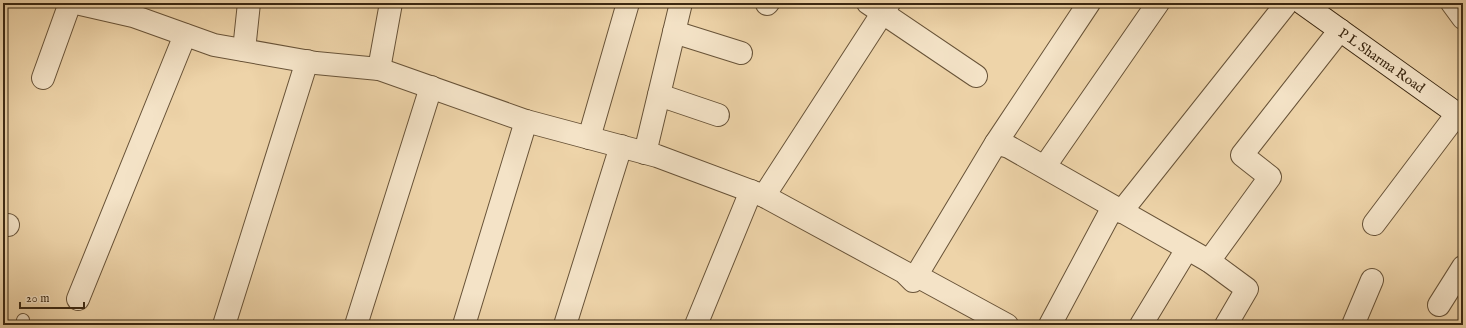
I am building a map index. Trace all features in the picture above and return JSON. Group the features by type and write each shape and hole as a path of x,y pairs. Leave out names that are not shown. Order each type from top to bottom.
{"street":[{"path":"43,78 70,3"},
{"path":"76,3 133,16 214,45 307,61 379,70 526,121 645,152 758,193 904,272 913,281 996,143 1089,3"},
{"path":"244,50 249,3"},
{"path":"379,70 391,3"},
{"path":"589,138 628,3"},
{"path":"645,152 681,3"},
{"path":"1044,166 1158,3"},
{"path":"1050,325 1117,210 1287,3"},
{"name":"P L Sharma Road","path":"1302,3 1460,116"},
{"path":"1452,3 1463,18"},
{"path":"696,325 758,193 880,6 976,76"},
{"path":"1209,261 1270,177 1242,155 1340,30"},
{"path":"674,32 741,53"},
{"path":"78,299 185,35"},
{"path":"224,325 307,61"},
{"path":"356,325 431,88"},
{"path":"659,95 718,115"},
{"path":"1374,224 1460,116"},
{"path":"464,325 526,121"},
{"path":"996,143 1009,147 1044,166 1117,210 1209,261 1247,289 1226,325"},
{"path":"565,325 621,146"},
{"path":"1141,325 1187,249"},
{"path":"1438,305 1463,267"},
{"path":"917,276 1007,325"},
{"path":"1353,325 1372,280"}]}
